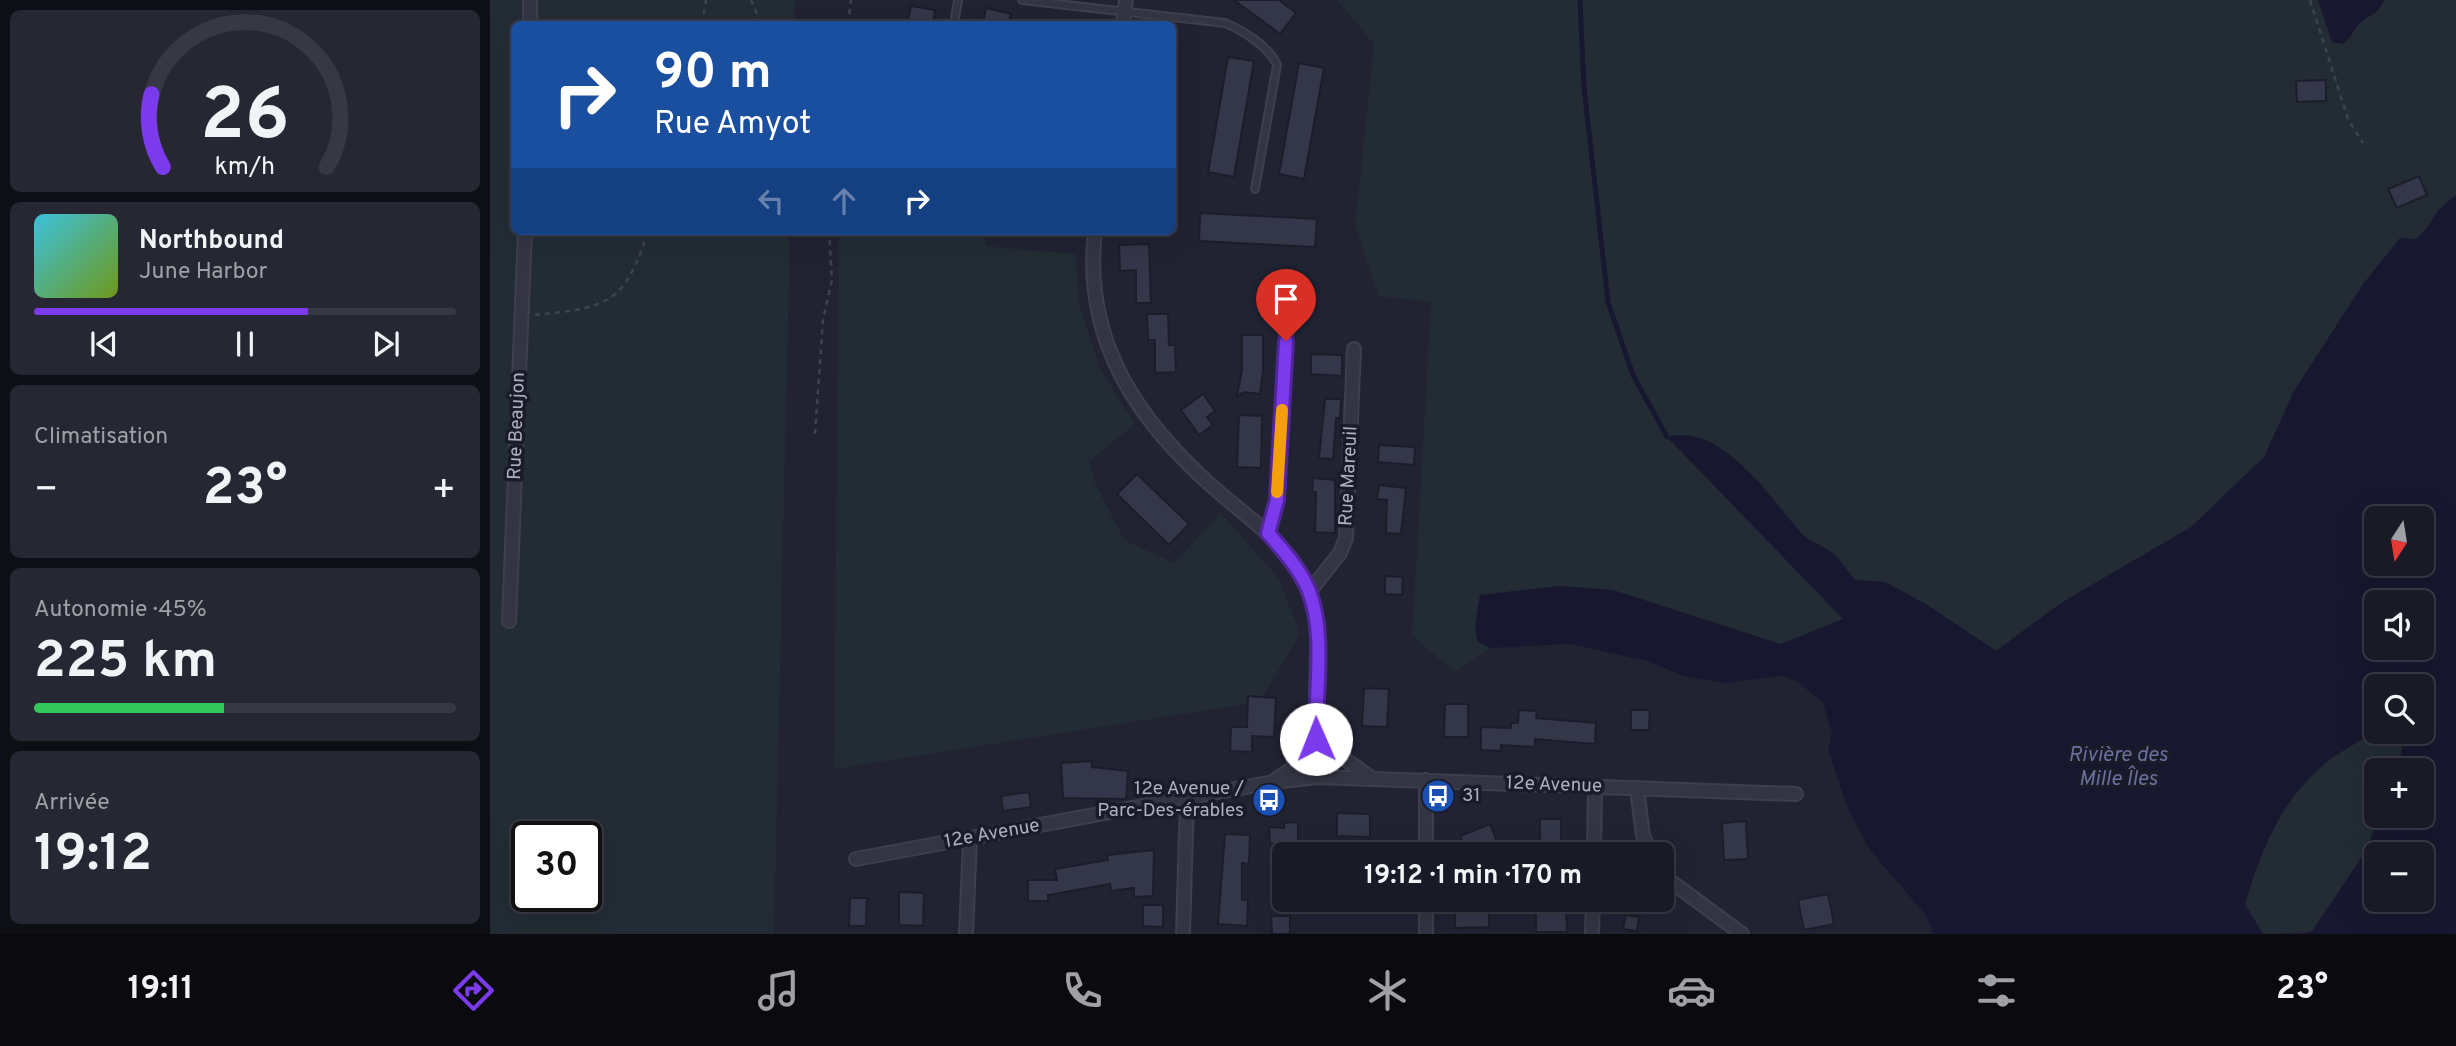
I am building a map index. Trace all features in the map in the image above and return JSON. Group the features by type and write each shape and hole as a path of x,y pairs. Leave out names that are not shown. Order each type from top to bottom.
{"street":[{"path":"530,0 530,21"},
{"name":"Rue Beaujon","path":"509,621 525,235"},
{"path":"1095,235 1092,256 1105,343 1115,368 1145,417 1219,492 1268,533 1290,558 1309,592 1317,634 1317,777"},
{"path":"1268,533 1277,500 1289,288"},
{"name":"Rue Mareuil","path":"1309,592 1340,553 1346,538 1354,349"},
{"path":"1316,720 1339,755 1372,779"},
{"path":"1273,782 1294,767 1316,720"},
{"name":"12e Avenue","path":"856,859 1273,782 1317,777 1796,794"},
{"path":"1426,780 1426,842"},
{"path":"1594,842 1595,787"},
{"path":"1637,788 1646,842"},
{"path":"1183,934 1186,798"},
{"path":"966,934 970,838"},
{"path":"1674,884 1742,934"},
{"path":"1426,912 1426,934"},
{"path":"1592,934 1593,912"}],"lane":[{"path":"954,21 958,0"},
{"path":"1022,0 1125,5 1225,23 1239,29 1274,57 1276,65 1255,189"}],"path":[{"path":"702,21 706,0"},
{"path":"751,0 760,21"},
{"path":"848,21 851,0"},
{"path":"2310,0 2348,119 2363,143"},
{"path":"522,316 603,305 619,294 641,253 647,235"},
{"path":"815,435 823,319 832,280 829,235"}],"shaded area":[{"path":"490,0 795,0 794,21 511,21 511,235 790,235 774,934 490,934"},
{"path":"1337,0 2456,0 2456,196 2442,207 2416,240 2400,239 2364,283 2294,391 2264,457 2191,527 2061,603 1996,651 1924,603 1885,582 1855,580 1833,553 1804,536 1755,476 1803,576 1843,619 1781,645 1613,590 1560,586 1480,595 1477,641 1490,648 1455,672 1412,636 1431,302 1378,296 1355,225 1374,44"},
{"path":"839,235 986,235 985,246 1075,254 1080,308 1100,369 1135,424 1089,462 1095,483 1124,540 1174,563 1221,513 1279,579 1300,634 1259,702 834,769"},
{"path":"2364,739 2364,744 2403,744 2400,758 2364,758 2364,828 2375,828 2369,842 2364,842 2364,854 2312,931 2263,934 2245,904 2261,850 2288,800 2327,760"}],"water":[{"path":"2318,0 2384,0 2378,10 2360,23 2343,44 2332,42"},
{"name":"Rivière des Mille Îles","path":"2456,196 2456,934 2305,934 2312,931 2364,854 2364,912 2434,912 2434,842 2369,842 2375,828 2434,828 2434,758 2400,758 2403,744 2434,744 2434,674 2364,674 2364,738 2328,761 2295,795 2270,835 2252,880 2245,904 2263,934 1934,934 1925,914 1870,850 1848,809 1828,750 1832,733 1823,703 1797,681 1783,676 1726,683 1683,676 1648,661 1570,644 1490,648 1477,641 1475,626 1480,595 1560,586 1613,590 1781,644 1843,619 1667,437 1688,435 1707,441 1744,467 1802,534 1834,554 1855,580 1885,582 1924,603 1996,651 2061,603 2191,527 2264,457 2294,391 2364,283 2400,238 2416,239 2438,212"}],"building":[{"path":"1234,0 1279,0 1296,13 1280,34"},
{"path":"911,6 935,10 933,21 908,21"},
{"path":"986,8 1011,14 1009,21 984,21"},
{"path":"1228,57 1254,61 1234,177 1208,172"},
{"path":"1299,63 1324,68 1304,179 1279,174"},
{"path":"2326,80 2326,101 2297,102 2296,81"},
{"path":"2419,176 2427,195 2397,208 2388,189"},
{"path":"1200,213 1317,219 1315,247 1199,241"},
{"path":"1149,244 1151,303 1136,303 1136,270 1120,271 1119,245"},
{"path":"1147,314 1168,314 1169,345 1175,345 1176,372 1155,373 1155,340 1148,340"},
{"path":"1242,335 1263,335 1260,394 1244,392 1237,396 1242,370"},
{"path":"1311,354 1342,355 1342,376 1311,374"},
{"path":"1203,394 1215,411 1207,417 1213,425 1199,435 1181,410"},
{"path":"1325,399 1341,399 1340,418 1336,418 1333,459 1319,458"},
{"path":"1239,415 1262,416 1261,468 1237,467"},
{"path":"1379,445 1415,447 1414,465 1378,462"},
{"path":"1137,474 1189,524 1169,545 1117,494"},
{"path":"1313,478 1335,480 1335,533 1315,532 1316,492 1312,492"},
{"path":"1379,485 1406,488 1401,534 1386,533 1387,500 1377,499"},
{"path":"1385,576 1403,577 1402,595 1385,594"},
{"path":"1364,688 1389,689 1387,727 1362,726"},
{"path":"1248,696 1276,698 1274,737 1252,736 1252,752 1230,751 1231,727 1247,727"},
{"path":"1445,704 1468,704 1468,737 1444,737"},
{"path":"1519,710 1537,711 1536,718 1596,723 1595,744 1535,739 1535,747 1501,745 1501,751 1481,750 1481,727 1511,728 1511,723 1518,723"},
{"path":"1631,710 1650,710 1649,730 1631,730"},
{"path":"1092,761 1092,767 1128,771 1126,799 1063,798 1061,763"},
{"path":"1029,792 1031,807 1003,811 1001,796"},
{"path":"1337,813 1370,814 1370,837 1337,836"},
{"path":"1540,819 1561,819 1561,842 1540,842"},
{"path":"1746,821 1748,859 1724,860 1722,823"},
{"path":"1298,822 1298,842 1270,844 1269,827 1284,828 1284,823"},
{"path":"1490,824 1497,842 1463,842 1460,836"},
{"path":"1225,834 1250,835 1249,864 1242,863 1242,900 1248,900 1247,926 1218,924"},
{"path":"1154,850 1153,896 1134,897 1134,888 1111,891 1110,884 1048,895 1048,901 1028,901 1028,880 1057,880 1055,869 1108,860 1107,855"},
{"path":"899,892 924,893 923,926 899,925"},
{"path":"1828,894 1834,924 1804,930 1798,900"},
{"path":"850,898 867,898 866,926 849,926"},
{"path":"1143,905 1163,905 1163,927 1143,926"},
{"path":"1455,912 1489,912 1489,927 1455,928"},
{"path":"1536,912 1566,912 1567,932 1536,932"},
{"path":"1626,915 1639,917 1637,931 1623,929"},
{"path":"1271,916 1290,916 1290,934 1272,934"}],"waterway":[{"path":"1580,0 1584,87 1608,302 1633,375 1667,437"}],"slow traffic":[{"path":"1277,492 1282,410"}],"place":[{"name":"31","path":"1438,796"},
{"name":"12e Avenue / Parc-Des-érables","path":"1269,800"}],"route":[{"path":"1286,341 1277,500 1268,533 1290,558 1309,592 1317,634 1316,739"}]}
